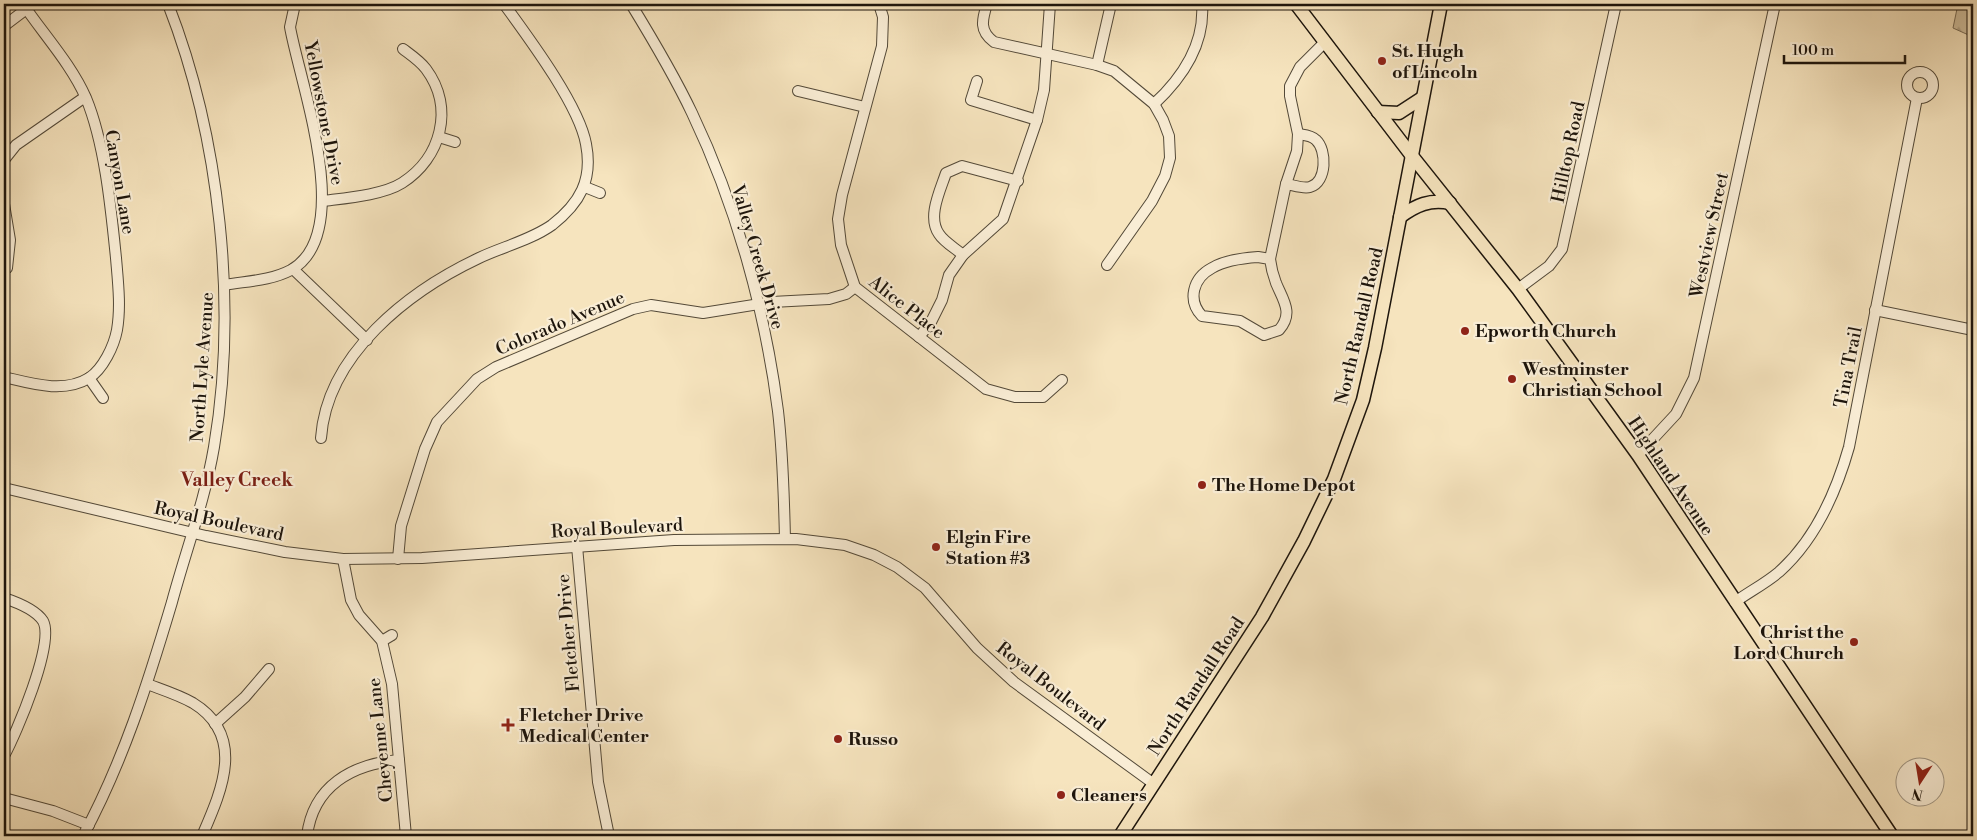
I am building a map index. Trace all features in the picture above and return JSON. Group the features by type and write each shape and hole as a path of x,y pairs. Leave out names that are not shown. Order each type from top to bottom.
{"main road":[{"name":"Highland Avenue","path":"1296,4 1412,156 1518,289 1638,455 1892,836"},
{"name":"North Randall Road","path":"1120,836 1262,617 1304,541 1334,479 1363,400 1442,4"},
{"path":"1378,112 1399,113 1422,98"},
{"path":"1400,217 1414,207 1436,201 1450,203"}],"street":[{"name":"North Lyle Avenue","path":"83,836 126,745 148,684 194,534 208,476 218,417 224,345 224,286 220,226 207,146 187,62 168,4"},
{"name":"Yellowstone Drive","path":"224,286 262,280 293,269 308,253 318,234 324,201 319,161 290,27 295,4"},
{"path":"321,438 325,410 336,386 378,326 396,309 447,274 550,226 574,203 585,187 588,176 588,154 582,128 547,67 504,4"},
{"name":"Valley Creek Drive","path":"631,4 660,51 692,113 714,163 741,242 757,304 778,411 783,463 785,539"},
{"name":"Alice Place","path":"879,4 883,17 882,46 842,195 838,219 841,245 855,287 986,389 1015,397 1043,397 1062,380"},
{"path":"987,4 982,21 986,36 994,42 1096,65 1114,71 1154,104 1169,136 1170,158 1165,176 1152,200 1107,265"},
{"path":"920,337 931,322 942,300 949,275 962,255 1003,219 1018,181 1037,120 1044,90 1050,4"},
{"path":"1096,65 1111,4"},
{"path":"1154,104 1169,90 1192,57 1202,27 1202,4"},
{"name":"Hilltop Road","path":"1518,289 1549,266 1562,249 1616,4"},
{"name":"Westview Street","path":"1638,455 1676,414 1694,378 1775,4"},
{"path":"4,26 28,5"},
{"name":"Canyon Lane","path":"28,5 85,97 92,116 106,178 113,233 119,316 113,345 98,370 89,378"},
{"path":"1270,259 1242,258 1212,268 1202,277 1194,289 1192,298 1196,308 1206,318 1232,319 1245,323 1264,335 1276,333 1285,322 1287,307 1276,284 1270,259 1286,184 1296,157 1298,134 1290,96 1292,82 1300,67 1325,42"},
{"path":"324,201 389,189 401,184 420,168 435,148 442,124 439,95 426,68 403,49"},
{"path":"977,81 971,100 1037,120"},
{"path":"798,91 865,107"},
{"path":"4,160 16,145 85,97"},
{"name":"Tina Trail","path":"1735,602 1785,566 1812,533 1840,477 1849,447 1917,98"},
{"path":"1286,184 1310,187 1317,183 1321,175 1324,156 1322,147 1315,139 1298,134"},
{"path":"439,137 455,142"},
{"path":"962,255 939,234 934,223 934,214 946,173 962,166 1018,181"},
{"path":"585,187 600,192"},
{"path":"4,204 10,240 7,268"},
{"path":"293,269 367,340"},
{"name":"Colorado Avenue","path":"398,559 401,526 425,449 437,422 477,379 496,367 633,309 651,306 703,313 791,300 829,299 846,294 855,287"},
{"path":"1875,310 1973,330"},
{"path":"4,377 49,386 76,384 89,378 103,398"},
{"name":"Royal Boulevard","path":"4,488 194,534 285,552 343,559 398,559 674,540 785,539 816,540 845,545 874,555 897,567 924,588 977,648 1014,682 1154,784"},
{"name":"Fletcher Drive","path":"576,546 598,782 609,836"},
{"name":"Cheyenne Lane","path":"343,559 351,600 359,615 382,641 392,684 406,836"},
{"path":"4,598 13,601 39,617 46,631 35,681 4,756"},
{"path":"382,641 392,635"},
{"path":"215,724 245,697 269,669"},
{"path":"148,684 195,704 215,724 226,754 225,776 202,836"},
{"path":"307,836 315,810 334,783 362,766 399,760"},
{"path":"4,798 53,811 89,824"}],"green space":[{"path":"1958,4 1973,4 1973,37 1953,28"}],"place":[{"name":"St. Hugh of Lincoln","path":"1382,61"},
{"name":"Epworth Church","path":"1465,331"},
{"name":"Westminster Christian School","path":"1512,379"},
{"name":"The Home Depot","path":"1202,485"},
{"name":"Elgin Fire Station #3","path":"936,547"},
{"name":"Christ the Lord Church","path":"1854,642"},
{"name":"Fletcher Drive Medical Center","path":"508,725"},
{"name":"Russo","path":"838,739"},
{"name":"Cleaners","path":"1061,795"}],"district":[{"name":"Valley Creek","path":"237,479"}]}
